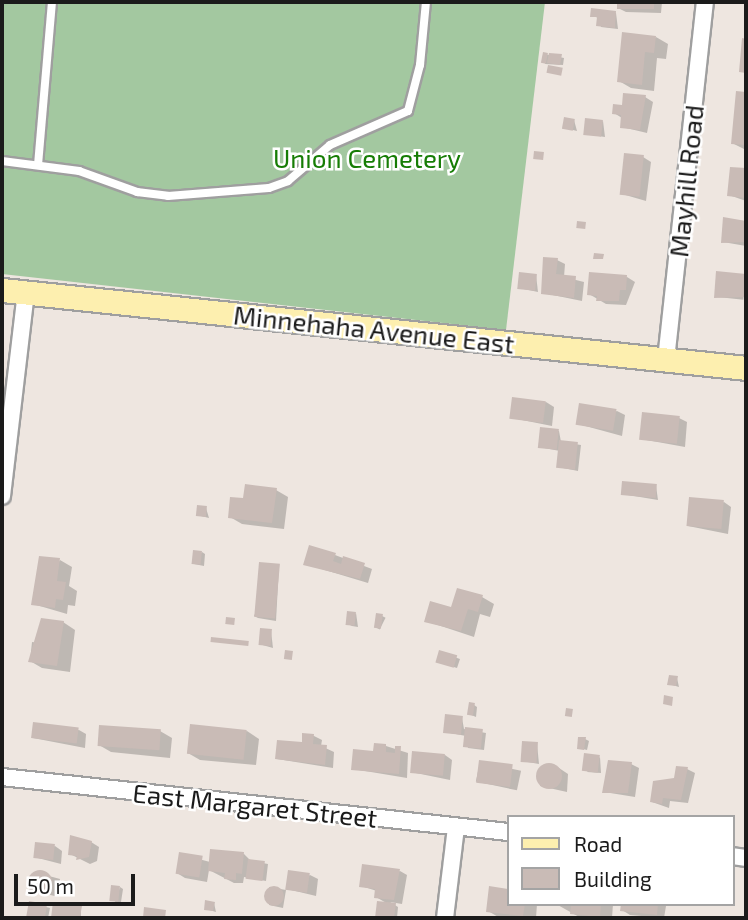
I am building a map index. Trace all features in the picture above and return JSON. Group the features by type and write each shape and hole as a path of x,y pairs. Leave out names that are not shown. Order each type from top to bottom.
{"main road":[{"name":"Minnehaha Avenue East","path":"2,290 746,368"}],"street":[{"name":"Mayhill Road","path":"666,360 705,2"},
{"path":"2,496 26,293"},
{"name":"East Margaret Street","path":"2,777 506,832"},
{"path":"444,918 456,827"}],"lane":[{"path":"38,165 52,2"},
{"path":"2,161 38,165 168,196 269,188 288,181 330,145 408,111 418,74 426,2"}],"green space":[{"name":"Union Cemetery","path":"2,2 545,2 506,330 2,274"}],"building":[{"path":"617,2 654,2 654,9 617,9"},
{"path":"591,8 616,11 615,28 596,26 597,17 590,17"},
{"path":"622,32 656,36 654,53 645,52 642,85 617,82"},
{"path":"742,38 746,39 746,73 739,72"},
{"path":"543,52 548,53 546,64 541,63"},
{"path":"549,53 562,54 560,65 547,63"},
{"path":"548,65 563,68 561,76 546,73"},
{"path":"736,91 746,92 746,145 731,144"},
{"path":"623,93 646,95 640,130 620,128 621,115 612,114 613,104 622,105"},
{"path":"564,117 575,119 573,131 562,129"},
{"path":"585,118 603,120 601,137 583,135"},
{"path":"534,151 544,152 543,160 533,159"},
{"path":"624,153 644,155 640,197 620,195"},
{"path":"730,167 746,168 746,198 727,196"},
{"path":"723,217 746,221 746,242 721,243"},
{"path":"577,221 586,222 585,229 576,228"},
{"path":"594,253 604,254 603,259 593,259"},
{"path":"543,257 558,258 556,274 576,276 574,298 541,294"},
{"path":"716,271 746,274 746,297 714,298"},
{"path":"519,272 537,274 535,291 517,289"},
{"path":"589,272 627,275 626,290 620,290 619,301 596,301 597,296 587,295"},
{"path":"512,397 546,401 543,423 509,419"},
{"path":"579,403 617,409 613,431 576,425"},
{"path":"642,412 680,416 677,444 639,440"},
{"path":"540,427 559,429 557,450 538,448"},
{"path":"559,440 578,442 575,470 556,468"},
{"path":"622,481 657,484 656,498 621,495"},
{"path":"245,484 277,488 272,523 228,518 230,497 243,498"},
{"path":"689,497 724,500 721,529 686,526"},
{"path":"197,505 207,506 206,517 196,516"},
{"path":"309,545 336,553 333,561 341,564 343,556 365,563 360,579 303,565"},
{"path":"193,550 202,551 200,565 192,564"},
{"path":"39,556 60,558 57,581 66,582 63,600 56,599 55,608 31,605"},
{"path":"259,562 280,564 275,619 254,617"},
{"path":"457,588 483,595 478,612 468,609 461,631 424,622 430,601 451,607"},
{"path":"347,611 356,612 354,626 346,625"},
{"path":"376,613 383,614 381,629 374,628"},
{"path":"226,617 235,618 234,625 225,624"},
{"path":"41,618 64,621 57,666 28,662"},
{"path":"260,628 272,629 270,646 259,645"},
{"path":"211,637 249,641 248,646 210,642"},
{"path":"285,650 293,651 292,660 284,659"},
{"path":"439,650 457,655 454,668 435,662"},
{"path":"669,675 678,676 676,686 667,685"},
{"path":"664,695 673,697 672,706 663,704"},
{"path":"469,702 475,703 473,716 467,715"},
{"path":"566,708 573,709 572,717 565,716"},
{"path":"445,714 463,716 461,735 443,733"},
{"path":"33,722 79,728 77,743 31,738"},
{"path":"190,724 247,730 244,760 187,754"},
{"path":"99,725 161,729 159,750 98,746"},
{"path":"465,727 483,729 481,749 463,747"},
{"path":"302,733 314,734 313,744 327,745 325,765 275,759 277,740 302,742"},
{"path":"578,737 586,737 584,750 577,749"},
{"path":"522,741 538,742 536,763 521,762"},
{"path":"374,743 386,744 386,752 395,753 395,746 401,746 399,774 351,770 353,749 373,751"},
{"path":"412,751 445,754 443,776 410,773"},
{"path":"584,753 600,755 598,773 582,771"},
{"path":"479,760 513,764 510,787 476,783"},
{"path":"608,760 632,762 628,793 602,793"},
{"path":"549,763 558,767 562,776 558,785 549,789 540,785 536,776 540,767"},
{"path":"676,766 688,767 681,800 663,798 662,804 650,802 653,781 674,778"},
{"path":"70,835 92,841 89,857 76,860 77,856 68,855"},
{"path":"35,842 55,844 53,860 33,858"},
{"path":"210,849 244,852 242,874 236,873 236,880 224,879 225,873 208,871"},
{"path":"179,852 203,856 199,877 176,874"},
{"path":"248,859 265,861 262,881 246,879"},
{"path":"362,864 400,869 394,900 374,898 375,889 359,887"},
{"path":"40,870 49,873 52,882 49,891 40,894 31,891 28,882 31,873"},
{"path":"288,870 310,873 307,893 285,890"},
{"path":"111,885 120,886 118,902 109,901"},
{"path":"274,886 281,889 284,896 281,903 274,906 267,903 264,896 267,889"},
{"path":"489,886 506,889 506,906 525,906 523,916 486,912"},
{"path":"205,900 215,902 213,911 204,910"},
{"path":"29,901 47,904 45,918 26,918"},
{"path":"377,901 396,903 394,918 375,918"},
{"path":"53,902 82,906 80,917 51,918"},
{"path":"571,906 601,906 600,917 570,914"},
{"path":"621,906 658,906 657,915 620,911"},
{"path":"144,907 166,910 165,918 143,918"}]}
